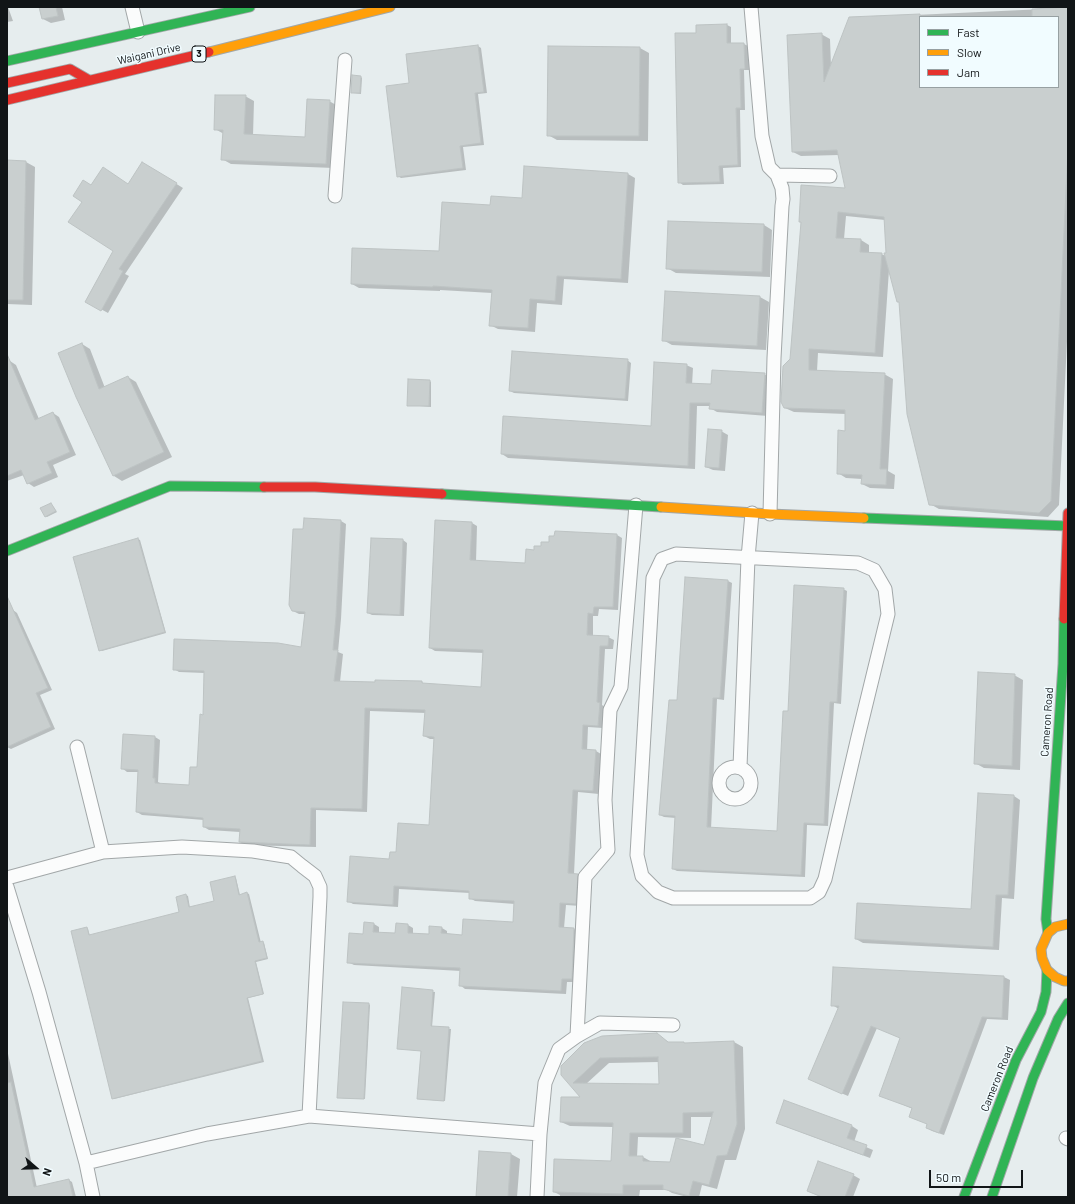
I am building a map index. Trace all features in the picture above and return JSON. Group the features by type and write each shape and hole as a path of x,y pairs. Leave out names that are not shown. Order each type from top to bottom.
{"main road":[{"path":"7,61 250,7"},
{"name":"Waigani Drive","path":"7,100 390,7"},
{"path":"7,84 70,69 89,80"},
{"path":"7,551 170,486 315,487 770,514 1068,526"},
{"name":"Cameron Road","path":"964,1197 1016,1060 1041,1012 1046,992 1047,970 1042,958 1041,949 1048,933 1046,919 1062,664 1068,513"},
{"path":"1048,933 1055,927 1068,924"},
{"path":"1047,970 1055,977 1068,981"},
{"path":"992,1197 1033,1078 1058,1019 1068,1003"}],"street":[{"path":"132,7 138,32"},
{"path":"751,7 762,136 770,167 777,175 782,188 783,199 774,351 770,514"},
{"path":"335,196 345,60"},
{"path":"777,175 830,176"},
{"path":"578,1036 585,877 608,850 605,800 610,710 621,686 636,505"},
{"path":"740,767 748,558 752,513"},
{"path":"676,554 748,558 858,563 874,570 885,588 888,614 825,879 819,892 810,898 673,898 658,892 642,876 637,855 653,578 662,559 676,554"},
{"path":"77,747 103,852"},
{"path":"7,878 103,852 182,847 253,851 291,857 315,876 320,887 309,1116"},
{"path":"7,887 39,992 86,1163 93,1197"},
{"path":"537,1197 540,1134 545,1083 558,1049 600,1024 673,1025"},
{"path":"86,1163 207,1134 309,1116 540,1134"}],"building":[{"path":"39,7 56,7 58,16 42,19"},
{"path":"1068,7 1068,149 1051,501 1039,513 929,505 907,414 899,302 897,302 884,253 886,253 884,217 838,212 836,238 861,239 860,252 882,253 875,353 809,349 809,370 885,373 880,469 887,469 886,485 861,484 862,475 837,474 838,430 845,431 845,410 784,408 781,402 783,366 790,359 801,222 799,222 801,185 845,188 837,150 792,152 787,35 822,33 824,82 849,17 920,14 919,88 1059,88 1059,16 1032,16 1032,9"},
{"path":"727,24 727,43 744,43 745,69 740,69 741,108 736,108 738,165 719,166 720,182 678,183 675,33 696,33 696,25"},
{"path":"478,45 484,92 475,93 481,143 460,146 463,168 397,177 386,86 409,83 406,54"},
{"path":"548,46 640,47 639,136 547,136"},
{"path":"352,75 361,76 360,93 351,93"},
{"path":"215,95 246,95 244,134 305,137 307,99 330,100 326,164 221,160 223,130 214,130"},
{"path":"7,160 26,161 23,300 7,300"},
{"path":"142,162 177,183 119,269 123,271 101,311 85,302 113,251 68,222 82,202 73,196 83,180 91,185 103,167 128,184"},
{"path":"524,166 628,173 621,279 557,276 555,301 530,299 528,328 489,326 492,290 433,286 351,284 352,248 439,251 442,202 490,205 491,196 522,198"},
{"path":"668,221 764,224 762,272 666,269"},
{"path":"665,291 760,296 757,346 662,341"},
{"path":"82,343 99,389 128,376 164,452 113,476 76,397 58,353"},
{"path":"512,351 628,359 625,399 509,391"},
{"path":"7,354 35,420 53,412 70,452 47,462 52,473 27,484 21,470 7,476"},
{"path":"654,362 687,364 686,383 711,384 712,370 765,373 762,413 709,409 710,403 690,403 688,466 501,454 503,416 651,426"},
{"path":"408,379 430,380 429,406 407,406"},
{"path":"708,429 722,430 719,468 705,467"},
{"path":"51,503 56,511 45,517 40,508"},
{"path":"304,518 341,520 333,650 338,650 334,681 422,681 422,683 481,687 483,650 429,648 435,520 472,522 470,560 525,563 526,549 534,550 534,546 541,546 541,542 549,542 549,536 554,536 555,531 617,534 613,607 594,607 593,614 588,613 587,635 609,636 608,646 600,646 597,702 600,703 598,726 583,725 582,749 596,750 593,791 573,790 568,873 578,874 576,904 560,903 559,927 574,928 572,979 562,979 561,991 459,986 460,968 347,963 349,933 363,934 364,922 374,923 373,932 395,933 396,923 408,924 408,933 429,934 429,926 442,927 441,933 462,935 463,919 513,922 514,901 469,899 469,891 394,886 393,905 347,902 350,856 389,859 390,852 396,852 398,823 429,825 434,737 423,736 425,710 365,708 362,809 311,808 310,845 239,842 240,829 203,827 203,818 136,812 138,770 121,769 123,734 155,736 153,778 155,778 155,783 189,785 190,767 197,767 200,714 203,715 204,671 173,670 174,639 278,643 301,647 305,612 292,611 289,605 293,529 303,529"},
{"path":"138,538 165,632 99,651 73,557"},
{"path":"371,538 403,539 400,615 367,613"},
{"path":"685,577 728,580 720,698 713,698 707,827 777,831 783,711 788,711 794,585 844,588 837,702 830,702 824,824 804,823 801,875 672,869 675,816 659,815 669,700 677,700"},
{"path":"7,596 48,688 36,693 51,727 7,747"},
{"path":"978,672 1015,674 1012,766 974,764"},
{"path":"978,793 1014,795 1008,895 996,895 993,947 855,939 857,903 971,909"},
{"path":"235,876 239,895 247,892 259,942 263,941 267,958 255,961 263,994 247,998 262,1061 112,1099 71,931 87,927 89,935 179,912 176,897 186,894 189,907 214,901 210,882"},
{"path":"833,967 1004,976 1002,1018 982,1017 939,1133 926,1128 927,1124 909,1117 912,1108 879,1096 900,1038 871,1026 842,1094 808,1079 839,1006 831,1006"},
{"path":"402,987 433,990 431,1026 449,1027 444,1101 417,1099 421,1051 397,1049"},
{"path":"343,1002 369,1003 364,1099 337,1098"},
{"path":"657,1033 668,1042 684,1043 734,1041 737,1124 727,1155 717,1156 709,1185 693,1181 689,1196 663,1189 663,1185 623,1185 623,1194 553,1192 554,1159 611,1161 613,1123 560,1122 561,1097 580,1097 561,1075 561,1066 584,1043 602,1036","holes":["658,1057 659,1084 573,1083 600,1058","713,1112 704,1145 676,1138 670,1162 643,1161 643,1156 629,1156 630,1133 683,1133 683,1113"]},
{"path":"11,1082 34,1187 69,1179 73,1197 7,1197 7,1083"},
{"path":"784,1100 852,1125 847,1138 867,1145 863,1155 776,1123"},
{"path":"479,1151 511,1153 508,1197 476,1197"},
{"path":"818,1161 854,1174 845,1197 822,1197 807,1191"}],"traffic: fast":[{"path":"7,61 250,7"},
{"path":"7,551 170,486 264,487"},
{"path":"442,494 661,507"},
{"path":"864,518 1068,526"},
{"path":"1048,933 1046,919 1063,664 1064,619"},
{"path":"964,1197 1016,1060 1041,1012 1046,992 1047,970"},
{"path":"992,1197 1033,1078 1058,1019 1068,1003"}],"traffic: slow":[{"path":"209,52 390,7"},
{"path":"661,507 864,518"},
{"path":"1068,924 1055,927 1048,933 1041,949 1042,958 1047,970 1055,977 1068,981"}],"traffic: jam":[{"path":"7,100 209,52"},
{"path":"7,83 70,69 89,80"},
{"path":"264,487 315,487 442,494"},
{"path":"1064,619 1068,513"}]}
